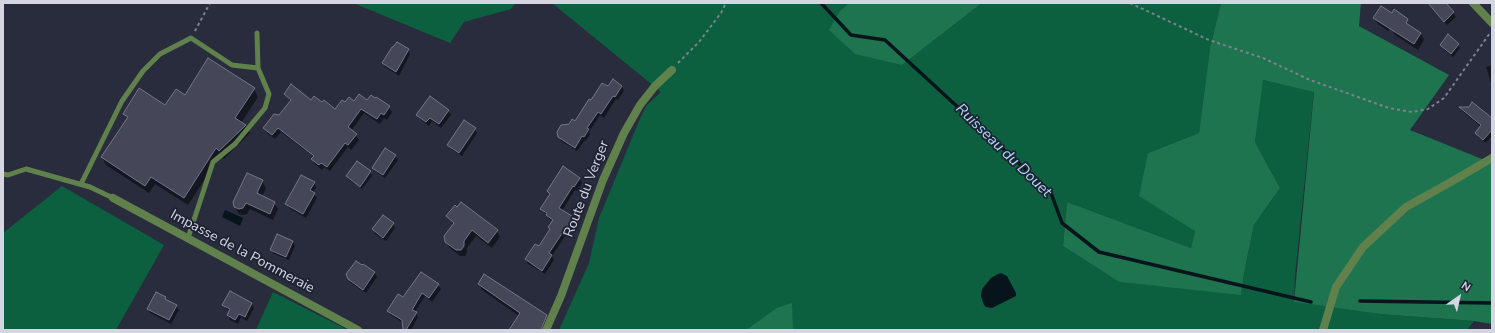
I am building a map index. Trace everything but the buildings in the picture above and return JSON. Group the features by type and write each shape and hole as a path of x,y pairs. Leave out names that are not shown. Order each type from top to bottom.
{"street":[{"path":"1473,3 1492,23"},
{"name":"Route du Verger","path":"546,330 561,296 603,180 624,133 640,105 655,86 672,70"},
{"path":"1323,330 1336,287 1363,246 1406,207 1492,158"},
{"name":"Impasse de la Pommeraie","path":"113,198 358,330"}],"lane":[{"path":"188,238 213,162 235,144 265,108 269,94 258,68 258,33"},
{"path":"81,184 122,101 143,71 160,54 191,38 232,65 258,68"},
{"path":"3,174 8,175 26,169 81,184 113,198"}],"path":[{"path":"191,38 210,3"},
{"path":"672,70 699,42 726,3"},
{"path":"1130,3 1209,40 1263,58 1310,80 1389,108 1412,112 1428,109 1444,98 1492,30"}],"green space":[{"path":"353,3 516,3 511,9 464,22 450,43"},
{"path":"552,3 849,3 840,11 902,65 982,3 1221,3 1210,48 1199,133 1148,153 1195,232 1191,248 1067,202 1063,246 1119,282 1241,294 1254,225 1280,188 1255,142 1262,80 1314,91 1295,275 1294,302 1381,314 1474,321 1467,330 559,330 589,263 599,218 639,121 646,106 661,92"},
{"path":"849,3 982,3 902,65 855,54 829,30 840,11"},
{"path":"1221,3 1361,3 1359,26 1449,75 1410,130 1492,163 1492,324 1474,321 1380,314 1294,302 1314,92 1263,80 1255,142 1280,188 1254,225 1241,295 1119,282 1063,246 1067,202 1191,248 1195,231 1139,196 1148,153 1199,133 1210,48"},
{"path":"62,186 164,245 116,330 3,330 3,233"},
{"path":"273,292 346,329 256,330"},
{"path":"792,303 793,330 746,330 777,308"}],"shaded area":[{"path":"225,210 243,218 240,226 222,217"},
{"path":"1001,273 1007,276 1016,293 1016,296 992,308 986,307 981,296 982,289 991,278"}],"waterway":[{"name":"Ruisseau du Douet","path":"821,3 851,35 885,40 1051,193 1062,223 1099,252 1311,302"},
{"name":"Ruisseau du Douet","path":"1360,301 1492,303"}]}
